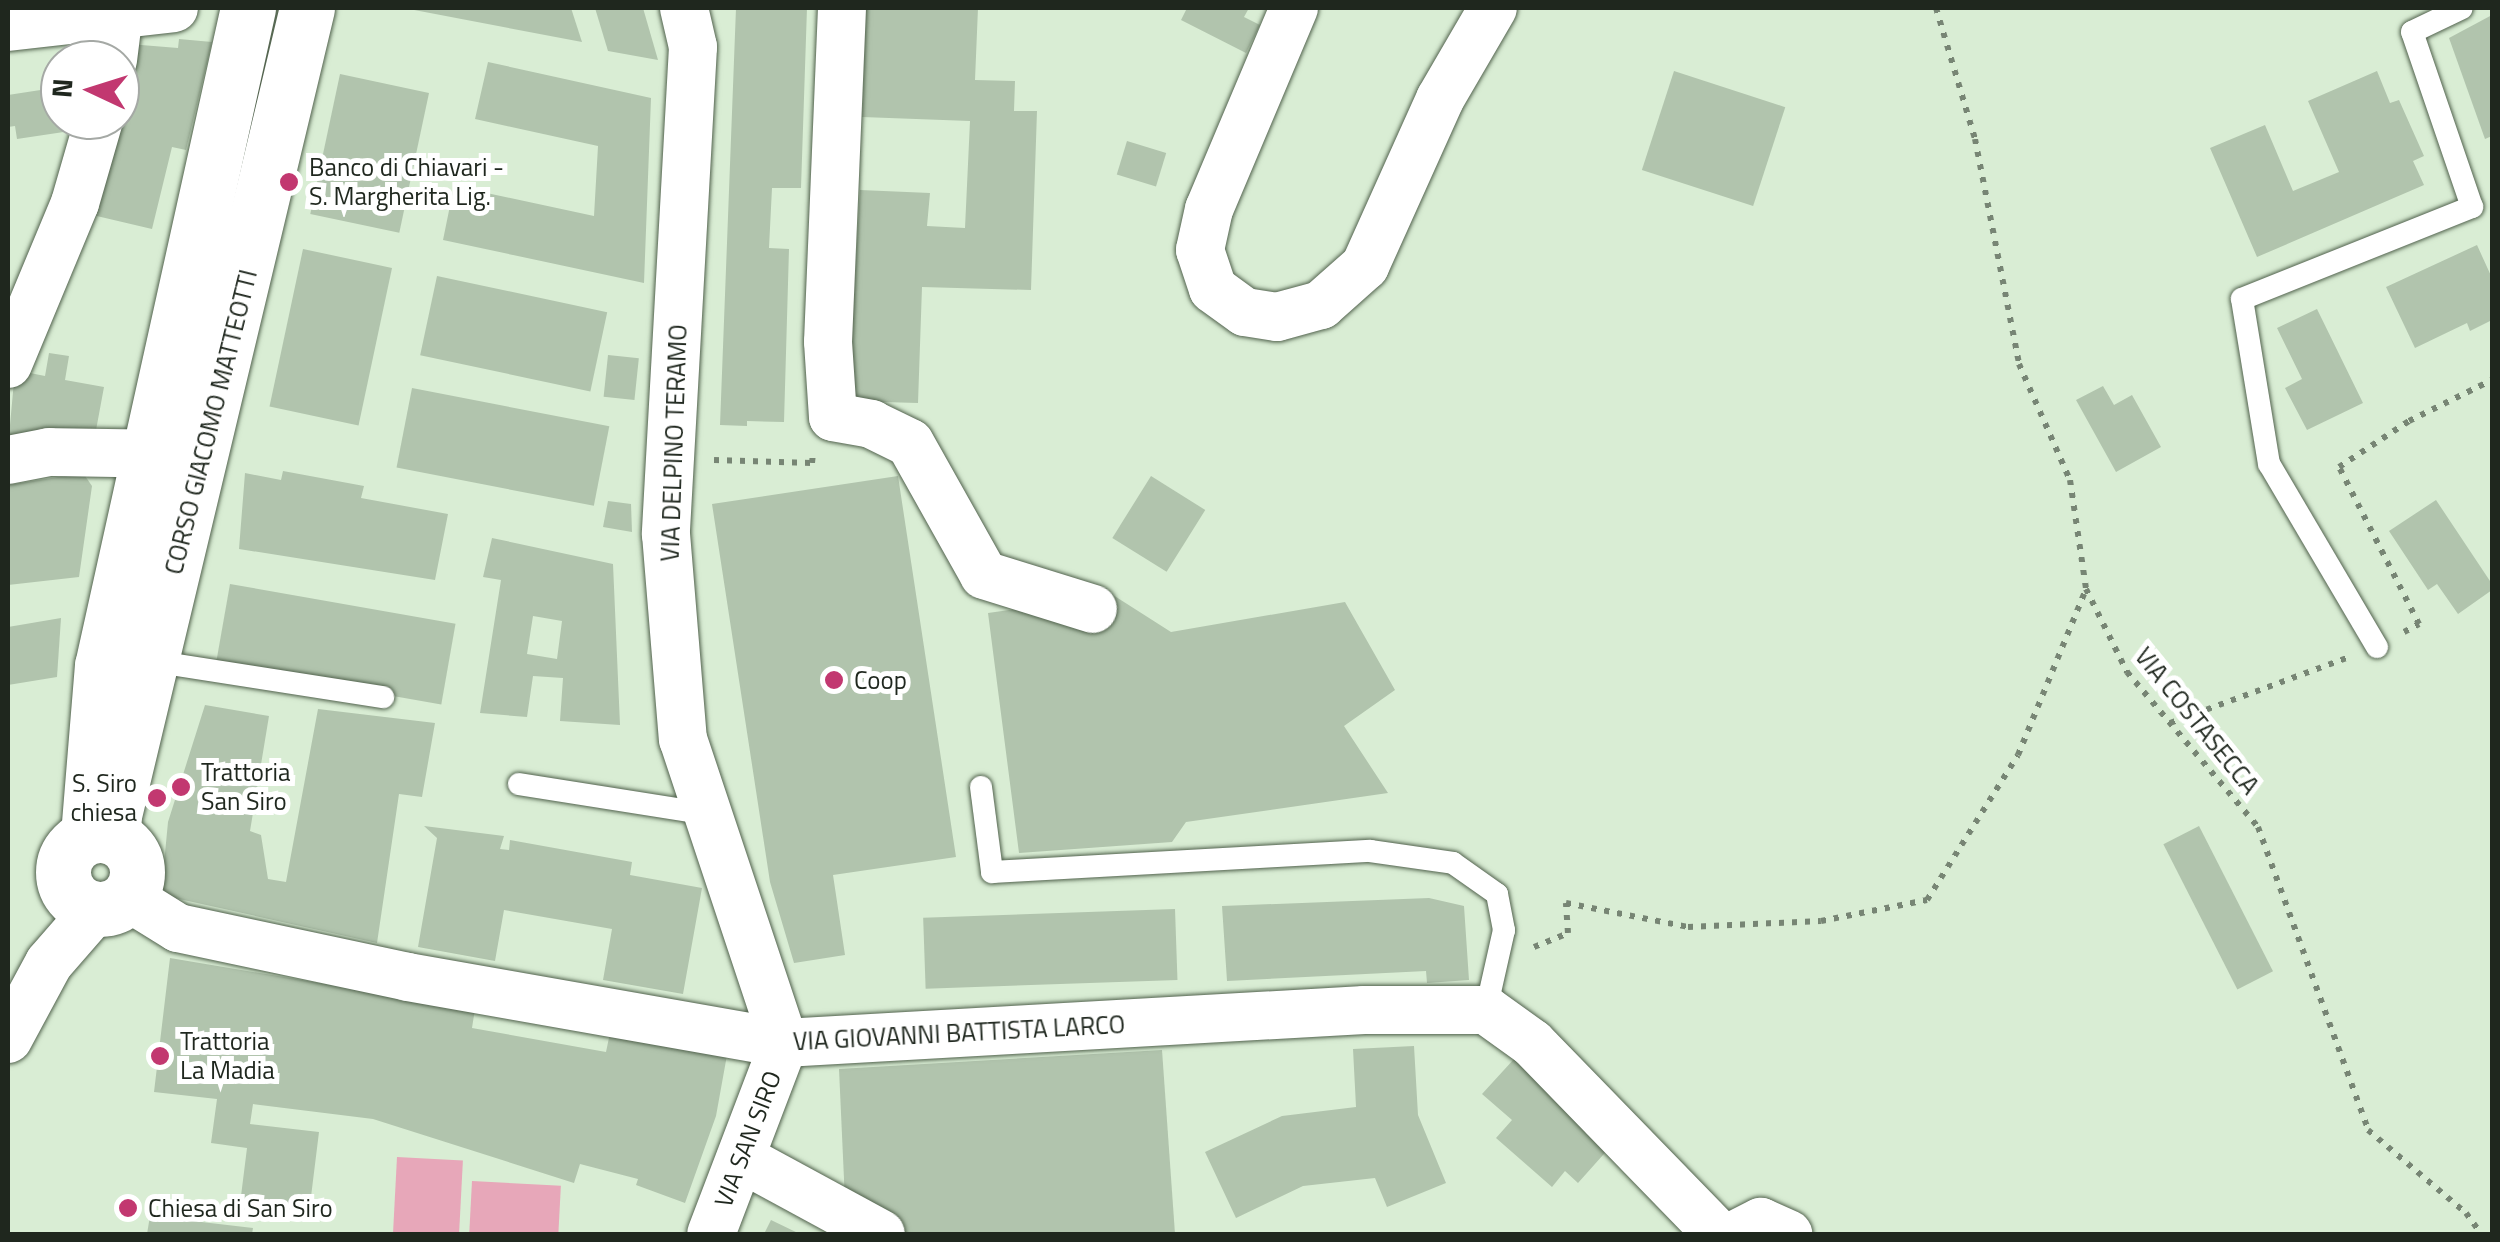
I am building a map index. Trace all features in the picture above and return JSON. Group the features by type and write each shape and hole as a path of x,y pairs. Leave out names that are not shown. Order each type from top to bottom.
{"street":[{"path":"8,27 174,8"},
{"name":"CORSO GIACOMO MATTEOTTI","path":"99,836 151,667 176,454 248,8"},
{"name":"CORSO GIACOMO MATTEOTTI","path":"99,836 92,736 102,666 176,454 307,8"},
{"name":"VIA DELPINO TERAMO","path":"684,8 693,48 666,534 684,739 784,1043"},
{"path":"842,8 830,403 833,417 871,424 910,443 984,575 1093,610"},
{"path":"1294,8 1209,209 1200,250 1212,289 1245,312 1276,317 1321,305 1365,266 1440,99 1493,8"},
{"path":"115,40 120,12"},
{"path":"8,364 75,203 93,140"},
{"path":"8,460 49,452 176,454"},
{"path":"8,988 101,903 135,887 135,857 99,836"},
{"path":"8,1039 49,963 101,903"},
{"name":"VIA GIOVANNI BATTISTA LARCO","path":"101,903 178,928 408,977 784,1043 1364,1010 1494,1016"},
{"path":"1494,1016 1532,1043 1718,1234"},
{"name":"VIA SAN SIRO","path":"711,1234 784,1043"},
{"path":"741,1158 881,1234"},
{"path":"1738,1234 1761,1222 1788,1234"}],"lane":[{"path":"2376,647 2270,464 2242,299 2472,207 2412,32 2462,8"},
{"path":"151,667 382,697"},
{"path":"151,667 307,699"},
{"path":"519,784 709,814"},
{"path":"981,787 992,872 1370,852 1453,863 1497,894 1504,930 1494,1016"}],"path":[{"name":"VIA COSTASECCA","path":"1936,8 1975,139 2019,364 2070,480 2086,589 2127,672 2258,827 2368,1130 2466,1213 2480,1234"},
{"path":"2170,724 2376,647 2419,624 2339,467 2410,421 2492,380"},
{"path":"670,458 812,463 818,415 830,403"},
{"path":"1494,1016 1533,948 1568,932 1566,903 1688,927 1822,921 1927,900 2018,755 2086,589"}],"shaded area":[{"path":"397,1157 463,1160 459,1234 393,1234"},
{"path":"472,1181 561,1186 558,1234 469,1234"}],"building":[{"path":"571,8 582,42 409,9"},
{"path":"595,8 643,8 658,60 608,51"},
{"path":"736,8 807,8 801,188 772,188 769,248 789,249 784,422 747,421 747,426 720,425"},
{"path":"866,8 978,8 975,80 1015,81 1014,111 1037,111 1031,290 922,287 918,403 848,401 860,190 930,193 927,226 965,228 970,121 862,117"},
{"path":"1187,8 1249,8 1244,17 1260,25 1246,53 1181,20"},
{"path":"2492,15 2492,136 2485,139 2449,38"},
{"path":"179,39 212,42 186,150 172,147 152,229 84,213 102,140 140,140 140,45 178,48"},
{"path":"488,62 651,98 644,283 443,240 454,186 594,216 598,146 475,119"},
{"path":"1674,71 1785,107 1753,206 1642,170"},
{"path":"2377,71 2390,103 2399,100 2424,156 2413,161 2424,185 2257,257 2210,148 2265,125 2293,191 2339,172 2308,101"},
{"path":"340,74 429,93 399,233 310,214"},
{"path":"40,90 40,136 17,139 15,126 8,127 8,95"},
{"path":"1127,141 1166,153 1156,186 1117,174"},
{"path":"2477,245 2492,278 2492,320 2470,331 2467,323 2415,348 2386,287"},
{"path":"303,249 392,268 359,425 270,406"},
{"path":"437,276 607,312 590,391 420,355"},
{"path":"2317,309 2363,403 2307,430 2285,388 2302,379 2277,328"},
{"path":"49,353 69,356 65,380 104,387 94,441 8,447 15,370 45,376"},
{"path":"608,355 639,358 634,400 604,397"},
{"path":"2103,386 2114,405 2132,395 2161,447 2116,472 2076,400"},
{"path":"412,388 609,426 594,506 397,468"},
{"path":"283,471 364,486 361,498 448,514 435,580 239,549 245,473 281,480"},
{"path":"83,473 92,486 79,577 8,585 8,485"},
{"name":"Coop","path":"898,476 956,857 833,875 845,955 794,963 770,882 712,504"},
{"path":"1151,476 1205,510 1167,572 1112,538"},
{"path":"2436,500 2492,584 2492,590 2458,614 2437,584 2428,590 2389,531"},
{"path":"608,501 631,504 632,532 603,527"},
{"path":"492,538 613,564 620,725 560,721 563,678 533,676 527,717 480,713 501,580 483,577","holes":["533,616 562,621 557,659 527,654"]},
{"path":"230,584 456,624 441,705 216,665"},
{"path":"1113,595 1171,632 1345,602 1395,690 1344,726 1388,793 1186,822 1172,842 1019,853 988,613"},
{"path":"61,618 57,677 8,685 8,627"},
{"path":"205,705 269,716 250,831 261,835 268,879 286,882 318,709 435,723 422,797 399,794 377,943 161,895 168,822"},
{"path":"424,826 504,836 500,849 509,850 510,840 632,862 630,875 702,888 683,994 603,980 612,929 504,910 495,961 418,947 437,838"},
{"path":"2199,826 2273,971 2237,989 2163,844"},
{"path":"1429,898 1464,906 1469,980 1427,983 1426,971 1227,981 1222,906"},
{"path":"1175,909 1177,980 926,989 923,918"},
{"path":"170,958 475,1009 472,1028 606,1052 610,1033 727,1055 716,1116 685,1203 636,1185 638,1179 580,1164 574,1183 373,1119 253,1104 250,1124 319,1132 308,1221 239,1212 247,1148 211,1143 217,1099 154,1092"},
{"path":"1414,1046 1418,1115 1446,1183 1387,1207 1375,1178 1303,1186 1236,1218 1205,1152 1282,1116 1356,1107 1353,1049"},
{"path":"1162,1050 1175,1234 904,1234 845,1201 839,1069"},
{"path":"1514,1059 1611,1146 1578,1183 1565,1171 1552,1187 1496,1138 1512,1120 1482,1094"},
{"path":"150,1216 253,1228 252,1234 147,1234"},
{"path":"771,1220 800,1234 764,1234"}],"place":[{"name":"Banco di Chiavari - S. Margherita Lig.","path":"289,182"},
{"name":"Coop","path":"834,680"},
{"name":"Trattoria San Siro","path":"181,787"},
{"name":"S. Siro chiesa","path":"157,798"},
{"name":"Trattoria La Madia","path":"160,1056"},
{"name":"Chiesa di San Siro","path":"128,1208"}]}
